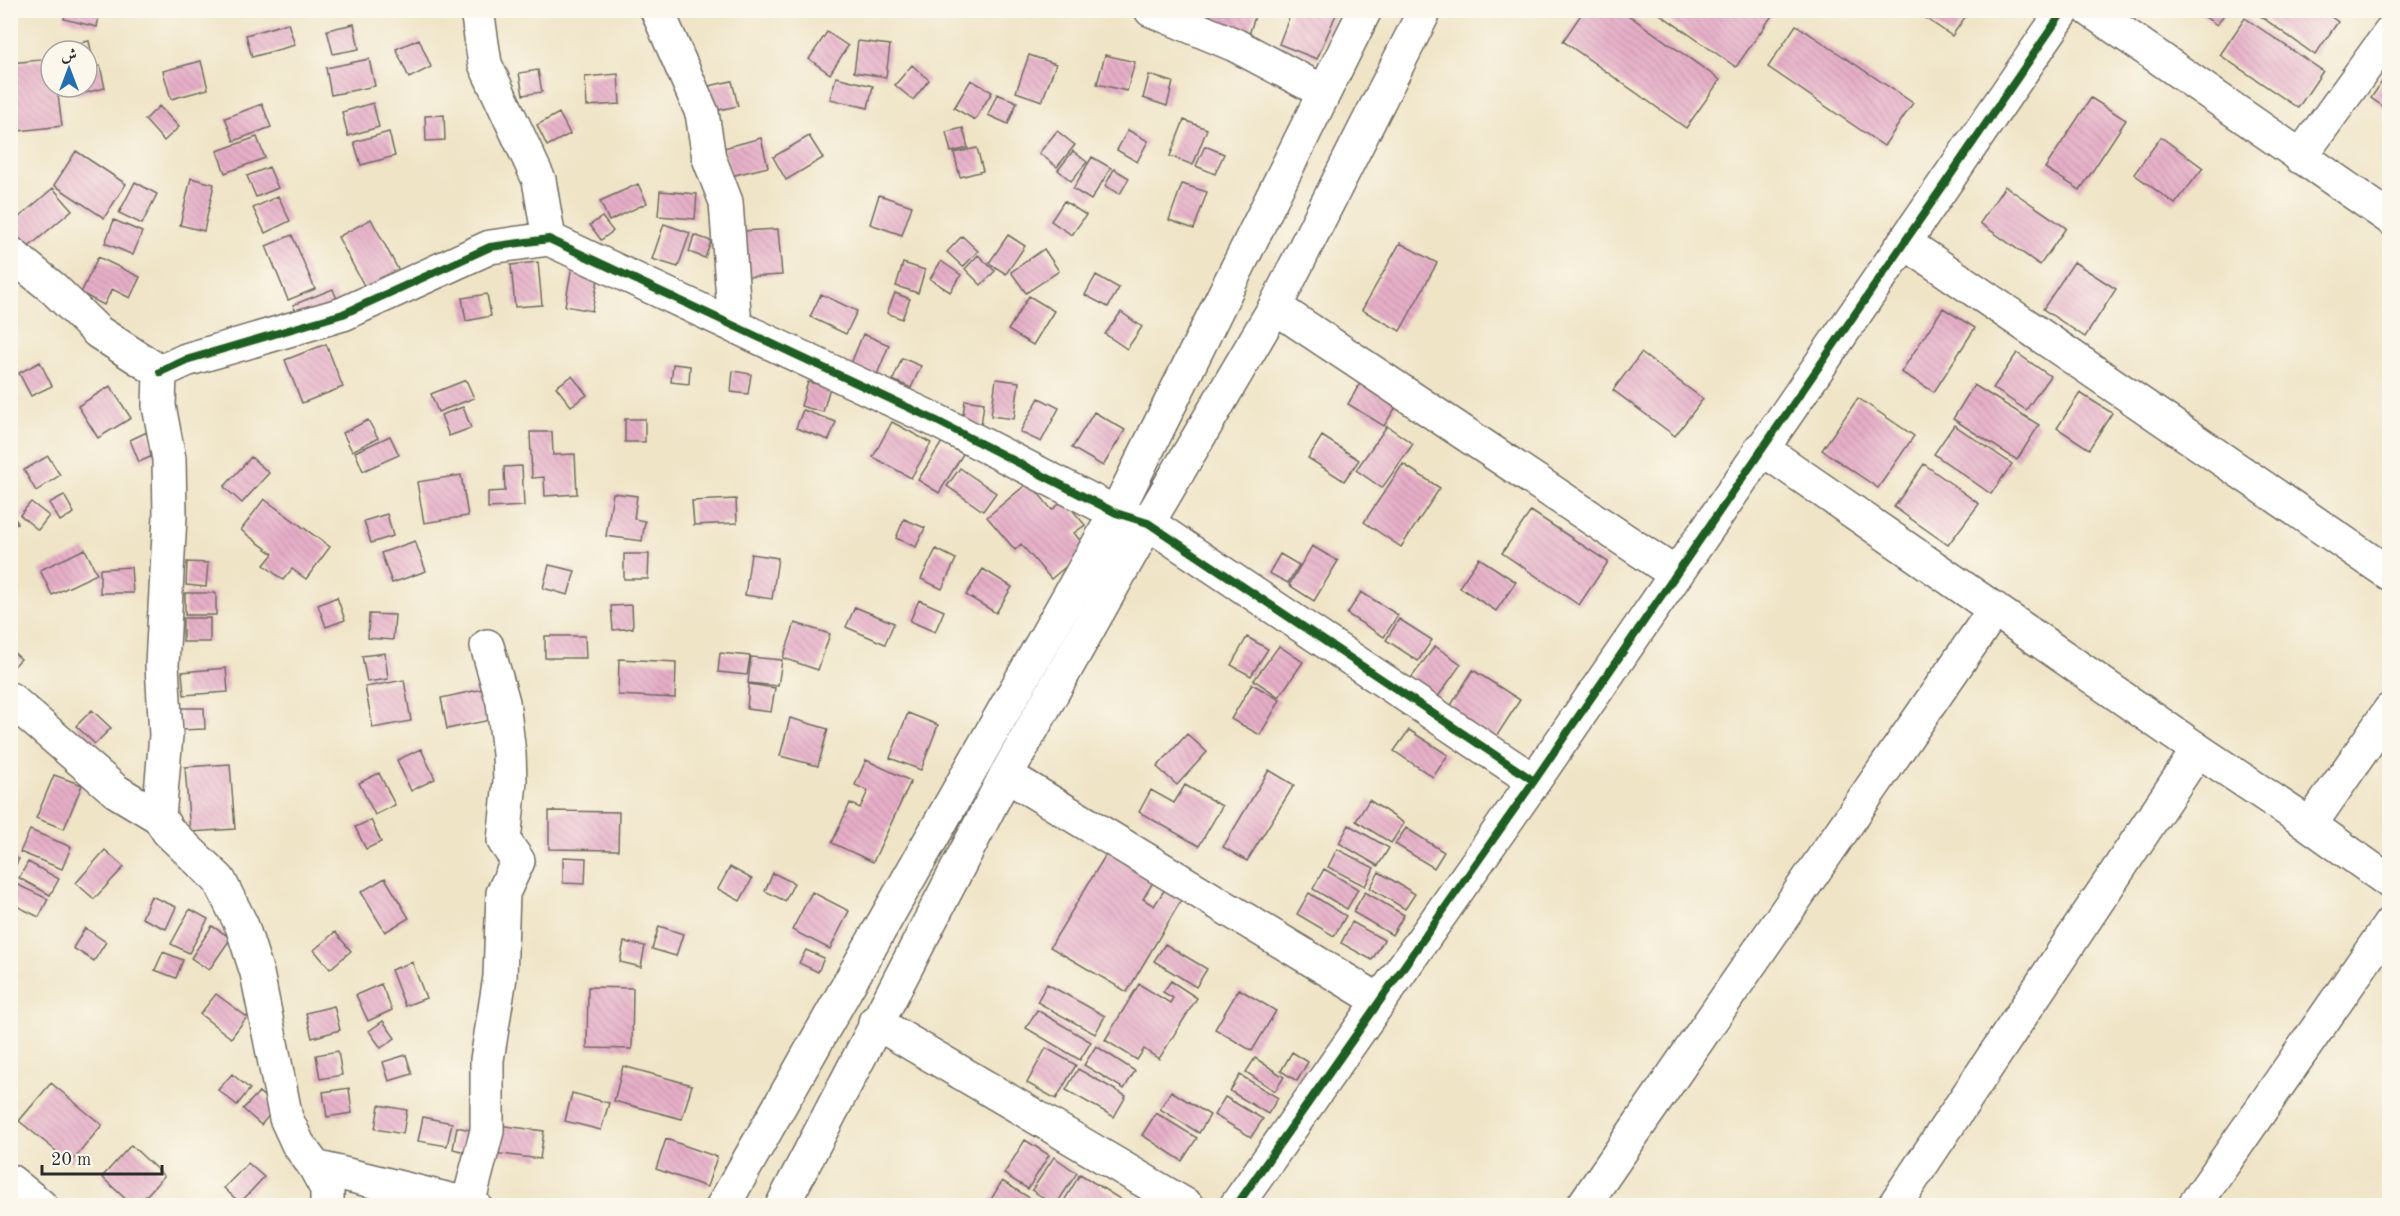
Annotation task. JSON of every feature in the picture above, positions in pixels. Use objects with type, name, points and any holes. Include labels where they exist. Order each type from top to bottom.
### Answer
[{"type":"main road","points":[[477,10],[485,64],[539,180],[549,238]]},
{"type":"main road","points":[[657,10],[702,113],[709,158],[726,202],[735,327]]},
{"type":"main road","points":[[1151,10],[1235,45],[1324,92]]},
{"type":"main road","points":[[723,1206],[1116,513],[1365,10]]},
{"type":"main road","points":[[782,1206],[875,1022],[1006,774],[1148,523],[1275,307],[1425,10]]},
{"type":"main road","points":[[1250,1201],[1380,1001],[2064,10]]},
{"type":"main road","points":[[2090,10],[2390,218]]},
{"type":"main road","points":[[2300,157],[2390,33]]},
{"type":"main road","points":[[160,372],[186,360],[343,314],[490,247],[549,238],[935,420],[1116,513],[1148,523],[1534,780]]},
{"type":"main road","points":[[1904,242],[2390,574]]},
{"type":"main road","points":[[10,253],[54,289],[98,332],[160,372]]},
{"type":"main road","points":[[1275,307],[1674,573]]},
{"type":"main road","points":[[159,817],[166,735],[162,665],[170,516],[169,459],[159,406],[160,372]]},
{"type":"main road","points":[[1761,448],[2390,882]]},
{"type":"main road","points":[[1583,1206],[1995,609]]},
{"type":"main road","points":[[315,1167],[472,1205],[487,1131],[487,1060],[501,977],[503,893],[518,861],[504,841],[510,781],[509,754],[503,702],[487,646]]},
{"type":"main road","points":[[10,699],[116,791],[159,817],[168,831],[219,880],[242,926],[257,973],[286,1118],[298,1144],[315,1167],[327,1190],[327,1206]]},
{"type":"main road","points":[[2310,825],[2390,710]]},
{"type":"main road","points":[[1894,1206],[2198,750]]},
{"type":"main road","points":[[1006,774],[1380,1001]]},
{"type":"main road","points":[[2194,1206],[2390,924]]},
{"type":"main road","points":[[875,1022],[1187,1206]]},
{"type":"main road","points":[[10,1181],[41,1206]]},
{"type":"building","points":[[66,10],[100,10],[97,27],[64,19]]},
{"type":"building","points":[[180,10],[208,10],[208,12],[181,16]]},
{"type":"building","points":[[239,10],[257,10],[257,11],[240,15]]},
{"type":"building","points":[[450,10],[471,10],[471,16],[450,18]]},
{"type":"building","points":[[676,10],[712,10],[713,13],[676,15]]},
{"type":"building","points":[[1212,10],[1257,10],[1247,41],[1206,28]]},
{"type":"building","points":[[1292,10],[1337,12],[1317,59],[1279,44]]},
{"type":"building","points":[[1584,10],[1621,10],[1720,80],[1686,128],[1563,41]]},
{"type":"building","points":[[1654,10],[1776,10],[1736,67]]},
{"type":"building","points":[[1914,10],[1970,10],[1952,36]]},
{"type":"building","points":[[2195,10],[2227,10],[2217,25]]},
{"type":"building","points":[[2252,10],[2322,10],[2338,22],[2315,55]]},
{"type":"building","points":[[2245,18],[2323,71],[2298,108],[2220,55]]},
{"type":"building","points":[[288,23],[295,45],[252,57],[246,35]]},
{"type":"building","points":[[354,24],[359,49],[333,54],[327,30]]},
{"type":"building","points":[[1796,25],[1913,103],[1884,146],[1768,67]]},
{"type":"building","points":[[827,32],[848,46],[830,74],[809,59]]},
{"type":"building","points":[[419,39],[431,67],[409,78],[396,49]]},
{"type":"building","points":[[858,41],[890,45],[886,77],[854,72]]},
{"type":"building","points":[[1029,55],[1056,64],[1042,101],[1016,92]]},
{"type":"building","points":[[1105,55],[1135,62],[1127,91],[1097,84]]},
{"type":"building","points":[[369,59],[375,86],[331,95],[326,68]]},
{"type":"building","points":[[39,60],[39,99],[59,99],[62,126],[10,132],[10,63]]},
{"type":"building","points":[[201,61],[208,89],[171,99],[163,71]]},
{"type":"building","points":[[912,65],[929,80],[913,100],[895,85]]},
{"type":"building","points":[[99,66],[105,88],[99,90]]},
{"type":"building","points":[[538,70],[542,92],[523,95],[519,73]]},
{"type":"building","points":[[2390,70],[2390,111],[2371,98]]},
{"type":"building","points":[[618,74],[620,104],[587,106],[585,77]]},
{"type":"building","points":[[1149,75],[1173,82],[1167,106],[1143,98]]},
{"type":"building","points":[[836,77],[873,86],[868,108],[830,99]]},
{"type":"building","points":[[971,80],[992,92],[975,120],[954,108]]},
{"type":"building","points":[[732,81],[738,106],[709,112],[704,87]]},
{"type":"building","points":[[997,94],[1017,102],[1008,124],[988,115]]},
{"type":"building","points":[[2091,98],[2126,120],[2080,190],[2045,168]]},
{"type":"building","points":[[373,103],[379,127],[348,136],[342,112]]},
{"type":"building","points":[[262,104],[271,127],[234,141],[225,118]]},
{"type":"building","points":[[159,106],[179,127],[164,141],[145,120]]},
{"type":"building","points":[[559,113],[570,134],[547,146],[537,125]]},
{"type":"building","points":[[444,115],[445,140],[426,141],[425,116]]},
{"type":"building","points":[[1184,120],[1207,129],[1193,165],[1170,156]]},
{"type":"building","points":[[963,128],[968,148],[951,152],[946,132]]},
{"type":"building","points":[[1128,130],[1148,141],[1137,162],[1117,150]]},
{"type":"building","points":[[1057,131],[1075,145],[1057,167],[1039,153]]},
{"type":"building","points":[[389,132],[395,156],[361,165],[354,142]]},
{"type":"building","points":[[809,136],[823,158],[786,180],[773,157]]},
{"type":"building","points":[[257,137],[265,158],[225,173],[217,151]]},
{"type":"building","points":[[2161,137],[2203,168],[2175,204],[2134,174]]},
{"type":"building","points":[[761,138],[768,167],[731,176],[724,148]]},
{"type":"building","points":[[1205,146],[1224,154],[1215,174],[1196,166]]},
{"type":"building","points":[[977,148],[983,171],[960,177],[954,153]]},
{"type":"building","points":[[76,151],[126,184],[104,218],[54,185]]},
{"type":"building","points":[[1073,151],[1087,162],[1071,181],[1058,170]]},
{"type":"building","points":[[1092,157],[1111,168],[1091,200],[1073,189]]},
{"type":"building","points":[[269,167],[278,188],[256,197],[247,176]]},
{"type":"building","points":[[1114,169],[1129,178],[1120,194],[1105,186]]},
{"type":"building","points":[[191,178],[214,184],[204,231],[180,225]]},
{"type":"building","points":[[135,182],[157,194],[142,224],[119,213]]},
{"type":"building","points":[[638,184],[647,203],[609,221],[600,201]]},
{"type":"building","points":[[1182,184],[1207,192],[1194,229],[1169,220]]},
{"type":"building","points":[[2005,186],[2066,228],[2040,265],[1980,223]]},
{"type":"building","points":[[53,188],[72,210],[24,251],[10,236],[10,225]]},
{"type":"building","points":[[660,191],[697,194],[695,219],[658,216]]},
{"type":"building","points":[[879,195],[912,206],[902,235],[870,224]]},
{"type":"building","points":[[278,196],[290,221],[265,233],[253,208]]},
{"type":"building","points":[[1064,201],[1086,215],[1072,235],[1051,221]]},
{"type":"building","points":[[602,217],[613,231],[601,240],[590,225]]},
{"type":"building","points":[[371,219],[400,273],[367,291],[338,237]]},
{"type":"building","points":[[114,220],[142,232],[133,255],[105,243]]},
{"type":"building","points":[[664,224],[690,233],[678,267],[652,259]]},
{"type":"building","points":[[778,229],[782,275],[744,277],[741,231]]},
{"type":"building","points":[[292,235],[315,289],[288,300],[266,246]]},
{"type":"building","points":[[694,235],[711,241],[705,258],[689,252]]},
{"type":"building","points":[[1008,235],[1025,246],[1006,274],[989,263]]},
{"type":"building","points":[[962,236],[978,251],[963,267],[947,252]]},
{"type":"building","points":[[1400,243],[1437,263],[1400,331],[1362,310]]},
{"type":"building","points":[[1044,249],[1059,271],[1026,293],[1011,272]]},
{"type":"building","points":[[978,255],[995,271],[981,285],[965,269]]},
{"type":"building","points":[[98,257],[140,277],[130,298],[112,289],[104,305],[81,293]]},
{"type":"building","points":[[941,261],[961,275],[950,292],[930,279]]},
{"type":"building","points":[[538,262],[542,305],[515,307],[511,265]]},
{"type":"building","points":[[2074,262],[2116,289],[2085,337],[2043,309]]},
{"type":"building","points":[[903,263],[925,270],[918,293],[896,286]]},
{"type":"building","points":[[572,265],[600,269],[592,311],[565,306]]},
{"type":"building","points":[[1096,275],[1119,288],[1108,307],[1085,295]]},
{"type":"building","points":[[333,289],[340,307],[300,322],[293,305]]},
{"type":"building","points":[[895,293],[910,299],[902,319],[887,313]]},
{"type":"building","points":[[487,294],[491,316],[466,321],[462,298]]},
{"type":"building","points":[[821,294],[857,311],[846,334],[810,317]]},
{"type":"building","points":[[1029,296],[1054,311],[1033,345],[1008,330]]},
{"type":"building","points":[[1943,308],[1975,328],[1934,392],[1901,372]]},
{"type":"building","points":[[1121,312],[1142,327],[1127,349],[1105,334]]},
{"type":"building","points":[[863,334],[889,345],[876,377],[850,366]]},
{"type":"building","points":[[326,344],[343,387],[302,403],[285,360]]},
{"type":"building","points":[[1641,353],[1703,399],[1675,436],[1613,390]]},
{"type":"building","points":[[2017,353],[2050,376],[2026,410],[1993,388]]},
{"type":"building","points":[[902,358],[921,366],[911,388],[893,380]]},
{"type":"building","points":[[40,362],[52,386],[31,396],[19,373]]},
{"type":"building","points":[[673,364],[690,366],[689,384],[671,382]]},
{"type":"building","points":[[733,371],[751,374],[748,394],[731,392]]},
{"type":"building","points":[[572,376],[587,395],[571,406],[556,387]]},
{"type":"building","points":[[996,379],[1019,382],[1014,419],[991,416]]},
{"type":"building","points":[[466,380],[474,398],[438,412],[431,394]]},
{"type":"building","points":[[1362,380],[1399,402],[1384,426],[1348,404]]},
{"type":"building","points":[[808,382],[830,387],[823,412],[801,406]]},
{"type":"building","points":[[1974,385],[2039,425],[2017,460],[1953,419]]},
{"type":"building","points":[[110,386],[131,418],[98,438],[78,406]]},
{"type":"building","points":[[2080,393],[2112,413],[2089,449],[2057,428]]},
{"type":"building","points":[[1039,398],[1059,408],[1041,442],[1020,432]]},
{"type":"building","points":[[1858,398],[1914,436],[1878,488],[1822,450]]},
{"type":"building","points":[[965,400],[984,403],[981,426],[962,424]]},
{"type":"building","points":[[463,407],[471,428],[449,436],[441,415]]},
{"type":"building","points":[[803,410],[836,422],[829,440],[796,428]]},
{"type":"building","points":[[1094,412],[1125,430],[1103,466],[1072,448]]},
{"type":"building","points":[[625,419],[645,419],[645,442],[625,442]]},
{"type":"building","points":[[368,420],[378,438],[352,451],[343,433]]},
{"type":"building","points":[[892,422],[931,443],[911,478],[873,457]]},
{"type":"building","points":[[1954,425],[2012,464],[1991,494],[1934,454]]},
{"type":"building","points":[[1387,426],[1413,444],[1382,488],[1356,470]]},
{"type":"building","points":[[147,432],[157,454],[139,462],[130,440]]},
{"type":"building","points":[[530,432],[552,432],[553,455],[575,454],[577,494],[545,496],[544,477],[532,478]]},
{"type":"building","points":[[390,436],[399,455],[363,471],[355,452]]},
{"type":"building","points":[[1322,436],[1359,460],[1344,481],[1308,458]]},
{"type":"building","points":[[942,442],[963,454],[939,493],[918,480]]},
{"type":"building","points":[[48,456],[60,475],[36,491],[24,470]]},
{"type":"building","points":[[251,457],[269,473],[242,503],[224,487]]},
{"type":"building","points":[[1403,464],[1440,488],[1401,547],[1364,522]]},
{"type":"building","points":[[1924,464],[1979,504],[1948,545],[1894,507]]},
{"type":"building","points":[[522,466],[524,506],[488,508],[488,492],[505,491],[504,467]]},
{"type":"building","points":[[960,468],[996,493],[983,511],[947,486]]},
{"type":"building","points":[[461,475],[468,516],[424,523],[417,482]]},
{"type":"building","points":[[1029,482],[1052,510],[1064,500],[1085,525],[1074,533],[1087,549],[1051,579],[1021,544],[1015,550],[987,517]]},
{"type":"building","points":[[613,493],[637,496],[634,519],[645,521],[642,541],[606,536]]},
{"type":"building","points":[[64,495],[74,513],[60,521],[49,503]]},
{"type":"building","points":[[264,499],[330,547],[306,579],[292,569],[283,580],[264,565],[273,554],[241,530]]},
{"type":"building","points":[[736,499],[737,523],[694,525],[692,501]]},
{"type":"building","points":[[31,502],[49,516],[38,530],[20,515]]},
{"type":"building","points":[[1531,511],[1608,562],[1579,605],[1502,553]]},
{"type":"building","points":[[10,512],[18,523],[10,528]]},
{"type":"building","points":[[387,514],[393,536],[371,543],[364,521]]},
{"type":"building","points":[[904,519],[925,528],[916,547],[896,538]]},
{"type":"building","points":[[415,541],[426,571],[392,583],[381,553]]},
{"type":"building","points":[[1312,546],[1338,561],[1314,601],[1289,585]]},
{"type":"building","points":[[85,549],[97,574],[52,595],[40,570]]},
{"type":"building","points":[[936,549],[956,559],[942,589],[921,579]]},
{"type":"building","points":[[624,554],[649,554],[648,579],[624,579]]},
{"type":"building","points":[[751,554],[778,558],[772,599],[745,595]]},
{"type":"building","points":[[1280,554],[1299,565],[1288,583],[1269,573]]},
{"type":"building","points":[[1479,558],[1516,582],[1496,611],[1459,587]]},
{"type":"building","points":[[187,562],[208,563],[206,587],[186,585]]},
{"type":"building","points":[[549,565],[575,571],[568,595],[543,588]]},
{"type":"building","points":[[131,567],[133,593],[100,593],[100,569]]},
{"type":"building","points":[[983,569],[1012,587],[996,613],[966,595]]},
{"type":"building","points":[[1361,592],[1398,615],[1384,637],[1347,614]]},
{"type":"building","points":[[185,593],[216,593],[216,615],[185,615]]},
{"type":"building","points":[[337,597],[345,620],[326,627],[318,605]]},
{"type":"building","points":[[919,600],[944,611],[935,632],[910,621]]},
{"type":"building","points":[[632,605],[633,628],[613,630],[611,606]]},
{"type":"building","points":[[855,607],[894,623],[885,644],[846,627]]},
{"type":"building","points":[[369,614],[395,615],[393,640],[368,638]]},
{"type":"building","points":[[183,618],[210,618],[210,642],[183,642]]},
{"type":"building","points":[[1399,619],[1432,640],[1418,661],[1386,640]]},
{"type":"building","points":[[795,623],[830,634],[818,670],[783,658]]},
{"type":"building","points":[[545,636],[585,636],[586,658],[545,658]]},
{"type":"building","points":[[1247,637],[1268,649],[1251,676],[1231,665]]},
{"type":"building","points":[[1279,646],[1303,662],[1279,697],[1254,680]]},
{"type":"building","points":[[1435,646],[1461,664],[1435,701],[1408,682]]},
{"type":"building","points":[[10,649],[21,659],[10,670]]},
{"type":"building","points":[[385,653],[388,679],[367,682],[362,656]]},
{"type":"building","points":[[720,653],[750,656],[747,675],[718,672]]},
{"type":"building","points":[[751,657],[782,660],[778,686],[748,683]]},
{"type":"building","points":[[619,659],[676,662],[675,698],[618,695]]},
{"type":"building","points":[[226,668],[228,692],[184,695],[182,672]]},
{"type":"building","points":[[1473,670],[1520,700],[1494,740],[1448,710]]},
{"type":"building","points":[[404,680],[411,721],[373,728],[365,687]]},
{"type":"building","points":[[749,684],[775,688],[771,712],[747,709]]},
{"type":"building","points":[[1252,684],[1280,700],[1260,735],[1231,719]]},
{"type":"building","points":[[483,689],[490,720],[447,729],[441,698]]},
{"type":"building","points":[[181,708],[204,708],[205,729],[181,730]]},
{"type":"building","points":[[92,710],[111,728],[95,744],[76,726]]},
{"type":"building","points":[[908,713],[938,725],[921,770],[890,758]]},
{"type":"building","points":[[790,718],[828,729],[818,766],[780,756]]},
{"type":"building","points":[[1409,730],[1448,755],[1433,777],[1394,751]]},
{"type":"building","points":[[1187,734],[1207,752],[1177,785],[1157,767]]},
{"type":"building","points":[[421,749],[435,779],[411,791],[397,760]]},
{"type":"building","points":[[866,760],[911,781],[873,862],[832,843],[850,803],[860,808],[868,791],[855,785]]},
{"type":"building","points":[[230,764],[235,829],[190,832],[185,767]]},
{"type":"building","points":[[10,768],[17,773],[10,782]]},
{"type":"building","points":[[1269,770],[1294,785],[1247,861],[1223,847]]},
{"type":"building","points":[[379,773],[395,805],[375,815],[359,783]]},
{"type":"building","points":[[54,775],[82,785],[64,829],[36,818]]},
{"type":"building","points":[[1185,785],[1222,806],[1199,846],[1139,812],[1151,790],[1174,803]]},
{"type":"building","points":[[1369,800],[1404,823],[1391,843],[1356,821]]},
{"type":"building","points":[[549,811],[619,812],[618,850],[549,849]]},
{"type":"building","points":[[371,820],[381,842],[366,849],[355,827]]},
{"type":"building","points":[[1349,825],[1389,848],[1378,866],[1339,843]]},
{"type":"building","points":[[1406,828],[1444,852],[1434,868],[1395,844]]},
{"type":"building","points":[[30,830],[71,847],[62,869],[20,852]]},
{"type":"building","points":[[1337,849],[1374,868],[1365,886],[1328,867]]},
{"type":"building","points":[[105,850],[124,867],[94,899],[76,883]]},
{"type":"building","points":[[1108,851],[1155,879],[1143,899],[1154,906],[1165,889],[1182,899],[1127,992],[1050,947]]},
{"type":"building","points":[[10,855],[19,859],[10,876]]},
{"type":"building","points":[[563,857],[586,858],[585,884],[563,883]]},
{"type":"building","points":[[28,862],[59,879],[50,895],[19,878]]},
{"type":"building","points":[[730,867],[752,879],[740,901],[718,889]]},
{"type":"building","points":[[1324,869],[1358,889],[1347,909],[1313,889]]},
{"type":"building","points":[[1379,872],[1415,894],[1405,909],[1370,888]]},
{"type":"building","points":[[773,873],[794,883],[785,901],[765,891]]},
{"type":"building","points":[[385,878],[409,918],[385,932],[361,892]]},
{"type":"building","points":[[16,884],[48,899],[39,917],[10,903],[10,895]]},
{"type":"building","points":[[812,892],[849,911],[830,949],[792,930]]},
{"type":"building","points":[[1365,892],[1404,915],[1392,935],[1353,912]]},
{"type":"building","points":[[1309,893],[1346,916],[1334,936],[1297,914]]},
{"type":"building","points":[[151,896],[176,907],[166,929],[142,918]]},
{"type":"building","points":[[190,909],[208,919],[189,953],[171,944]]},
{"type":"building","points":[[1352,922],[1384,940],[1372,960],[1341,943]]},
{"type":"building","points":[[212,926],[231,938],[209,970],[191,958]]},
{"type":"building","points":[[659,926],[683,934],[676,956],[652,949]]},
{"type":"building","points":[[85,928],[106,942],[94,961],[73,948]]},
{"type":"building","points":[[335,932],[351,951],[330,969],[314,950]]},
{"type":"building","points":[[624,942],[645,946],[641,967],[620,962]]},
{"type":"building","points":[[1165,944],[1207,969],[1196,987],[1154,961]]},
{"type":"building","points":[[806,950],[824,958],[818,972],[799,963]]},
{"type":"building","points":[[163,952],[183,960],[176,978],[155,970]]},
{"type":"building","points":[[412,962],[426,998],[405,1006],[391,970]]},
{"type":"building","points":[[1171,981],[1197,998],[1159,1059],[1144,1049],[1137,1060],[1105,1040],[1139,984],[1170,1003],[1173,998],[1163,992]]},
{"type":"building","points":[[381,984],[392,1010],[368,1021],[356,995]]},
{"type":"building","points":[[1047,984],[1105,1016],[1095,1034],[1037,1002]]},
{"type":"building","points":[[588,987],[633,988],[632,1049],[587,1048]]},
{"type":"building","points":[[1239,989],[1276,1011],[1252,1051],[1215,1029]]},
{"type":"building","points":[[216,994],[247,1017],[231,1038],[200,1014]]},
{"type":"building","points":[[334,1006],[340,1030],[312,1038],[306,1013]]},
{"type":"building","points":[[1037,1010],[1091,1042],[1080,1060],[1026,1028]]},
{"type":"building","points":[[383,1021],[395,1038],[381,1048],[369,1031]]},
{"type":"building","points":[[1096,1046],[1135,1071],[1124,1089],[1084,1065]]},
{"type":"building","points":[[1046,1048],[1076,1065],[1056,1099],[1027,1083]]},
{"type":"building","points":[[338,1051],[342,1075],[320,1079],[316,1055]]},
{"type":"building","points":[[1292,1052],[1308,1062],[1297,1081],[1281,1071]]},
{"type":"building","points":[[406,1055],[412,1074],[389,1081],[383,1062]]},
{"type":"building","points":[[1255,1058],[1284,1077],[1275,1091],[1246,1072]]},
{"type":"building","points":[[623,1066],[692,1085],[682,1119],[614,1101]]},
{"type":"building","points":[[1078,1069],[1126,1096],[1114,1117],[1066,1090]]},
{"type":"building","points":[[232,1074],[250,1089],[237,1105],[218,1090]]},
{"type":"building","points":[[1240,1075],[1278,1098],[1268,1114],[1230,1091]]},
{"type":"building","points":[[51,1083],[102,1125],[71,1163],[19,1121]]},
{"type":"building","points":[[349,1088],[352,1113],[327,1117],[323,1092]]},
{"type":"building","points":[[1171,1091],[1210,1115],[1199,1133],[1160,1109]]},
{"type":"building","points":[[259,1092],[276,1107],[261,1125],[243,1109]]},
{"type":"building","points":[[572,1093],[609,1103],[601,1130],[565,1121]]},
{"type":"building","points":[[1225,1097],[1263,1119],[1251,1137],[1214,1115]]},
{"type":"building","points":[[379,1105],[407,1110],[403,1134],[375,1129]]},
{"type":"building","points":[[1156,1113],[1197,1138],[1182,1161],[1142,1135]]},
{"type":"building","points":[[423,1117],[452,1123],[447,1146],[418,1141]]},
{"type":"building","points":[[497,1125],[544,1131],[540,1159],[494,1153]]},
{"type":"building","points":[[457,1127],[475,1131],[470,1153],[453,1149]]},
{"type":"building","points":[[666,1139],[717,1157],[707,1187],[656,1169]]},
{"type":"building","points":[[1025,1140],[1049,1155],[1028,1189],[1004,1174]]},
{"type":"building","points":[[131,1145],[164,1176],[137,1206],[133,1206],[102,1177]]},
{"type":"building","points":[[1054,1157],[1077,1173],[1055,1206],[1032,1190]]},
{"type":"building","points":[[248,1163],[264,1177],[240,1203],[224,1188]]},
{"type":"building","points":[[1080,1174],[1128,1204],[1127,1206],[1061,1206]]},
{"type":"building","points":[[1002,1181],[1043,1206],[987,1206]]},
{"type":"cycle path","points":[[1236,1206],[1534,781],[2064,10]]},
{"type":"cycle path","points":[[160,372],[186,360],[343,314],[490,247],[549,239],[935,420],[1116,513],[1148,523],[1534,781]]}]
